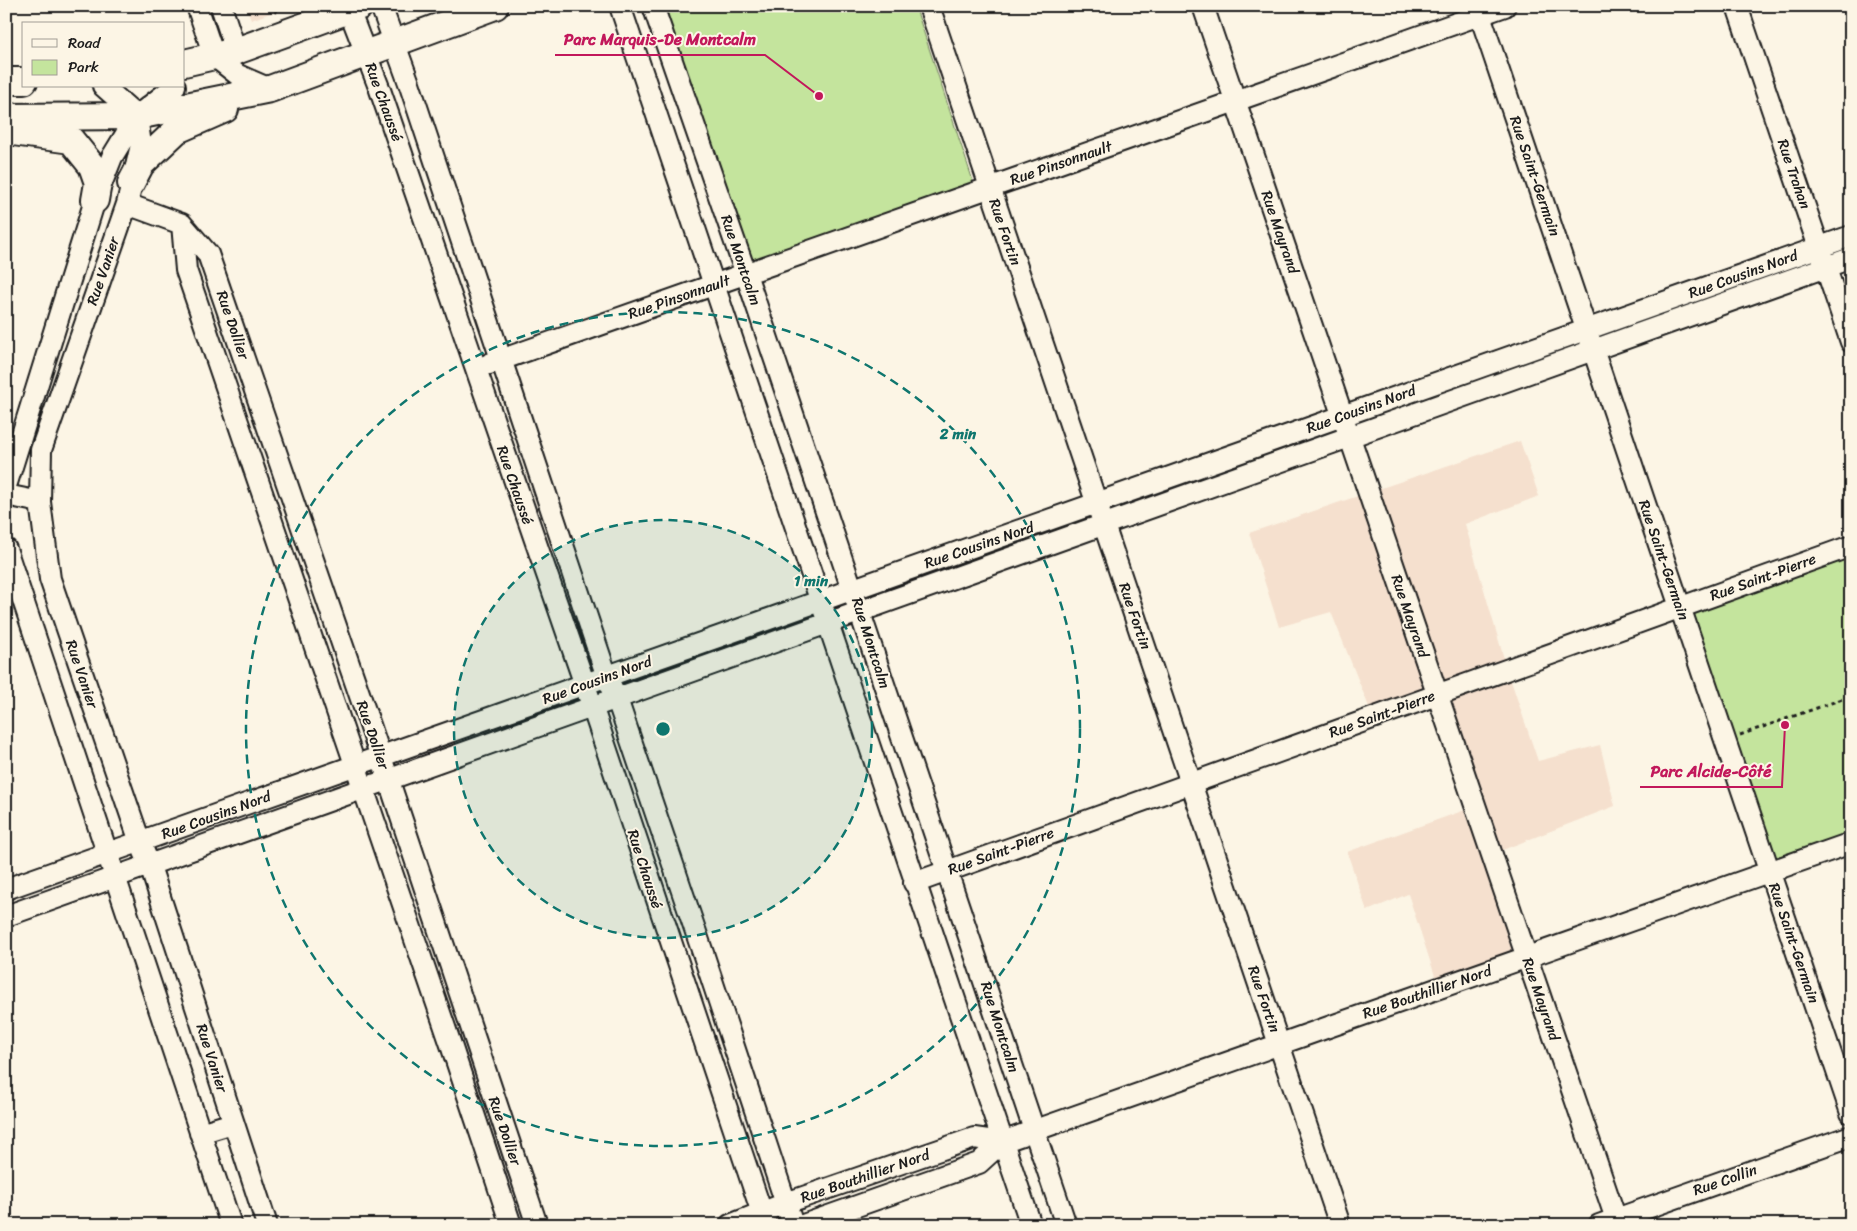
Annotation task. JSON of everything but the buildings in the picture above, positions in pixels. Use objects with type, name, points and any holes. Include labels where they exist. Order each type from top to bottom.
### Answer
[{"type":"main road","points":[[129,194],[141,164],[177,130],[270,89],[495,6]]},
{"type":"main road","points":[[185,63],[225,53],[354,8]]},
{"type":"main road","points":[[6,81],[22,80]]},
{"type":"main road","points":[[6,117],[137,116],[270,89]]},
{"type":"main road","points":[[6,132],[70,140],[92,166],[98,183],[95,200]]},
{"type":"street","points":[[197,6],[238,75],[270,89]]},
{"type":"street","points":[[221,6],[225,53]]},
{"type":"street","name":"Rue Chaussé","points":[[380,6],[409,83],[500,360],[607,677],[617,699],[793,1225]]},
{"type":"street","points":[[620,6],[1030,1225]]},
{"type":"street","name":"Rue Montcalm","points":[[653,6],[746,274],[1066,1225]]},
{"type":"street","name":"Rue Fortin","points":[[929,6],[1340,1225]]},
{"type":"street","name":"Rue Mayrand","points":[[1203,6],[1527,957],[1611,1223]]},
{"type":"street","name":"Rue Pinsonnault","points":[[475,369],[1236,102],[1479,11],[1506,6]]},
{"type":"street","name":"Rue Trahan","points":[[1737,6],[1851,342]]},
{"type":"street","name":"Rue Chaussé","points":[[354,8],[366,53],[585,685],[676,962],[764,1219]]},
{"type":"street","name":"Rue Saint-Germain","points":[[1479,11],[1851,1113]]},
{"type":"street","points":[[185,79],[225,53]]},
{"type":"street","points":[[105,88],[137,116]]},
{"type":"street","name":"Rue Vanier","points":[[6,486],[95,200],[112,157],[137,116],[172,88]]},
{"type":"street","name":"Rue Vanier","points":[[137,116],[140,145],[129,194],[41,450],[40,502],[50,579],[140,842],[150,866],[267,1225]]},
{"type":"street","name":"Rue Dollier","points":[[129,194],[182,224],[208,254],[537,1225]]},
{"type":"street","name":"Rue Dollier","points":[[182,224],[186,270],[511,1225]]},
{"type":"street","name":"Rue Cousins Nord","points":[[6,889],[1851,236]]},
{"type":"street","name":"Rue Cousins Nord","points":[[6,916],[364,790],[1851,258]]},
{"type":"street","points":[[245,442],[270,433]]},
{"type":"street","points":[[6,495],[40,502]]},
{"type":"street","name":"Rue Saint-Pierre","points":[[914,883],[1851,546]]},
{"type":"street","points":[[6,549],[231,1225]]},
{"type":"street","name":"Rue Bouthillier Nord","points":[[803,1225],[979,1163],[1002,1142],[1851,843]]},
{"type":"street","points":[[676,962],[703,953]]},
{"type":"street","points":[[451,1045],[473,1038]]},
{"type":"street","points":[[200,1133],[233,1123]]},
{"type":"street","name":"Rue Collin","points":[[1611,1223],[1851,1136]]},
{"type":"street","name":"Rue Bouthillier Nord","points":[[730,1225],[764,1219],[786,1203],[974,1138],[1002,1142]]},
{"type":"path","points":[[1725,741],[1851,696]]},
{"type":"shaded area","points":[[246,6],[290,6],[251,20]]},
{"type":"shaded area","points":[[1520,441],[1539,496],[1465,524],[1507,669],[1538,761],[1600,745],[1615,806],[1492,854],[1527,957],[1439,988],[1408,894],[1367,911],[1347,852],[1482,804],[1437,695],[1377,727],[1331,612],[1279,627],[1249,533]]},
{"type":"green space","points":[[662,6],[915,6],[975,187],[751,266]]},
{"type":"green space","points":[[1851,546],[1851,843],[1769,871],[1680,607]]},
{"type":"place","name":"Parc Marquis-De Montcalm","points":[[819,96]]},
{"type":"place","name":"Parc Alcide-Côté","points":[[1785,725]]}]
